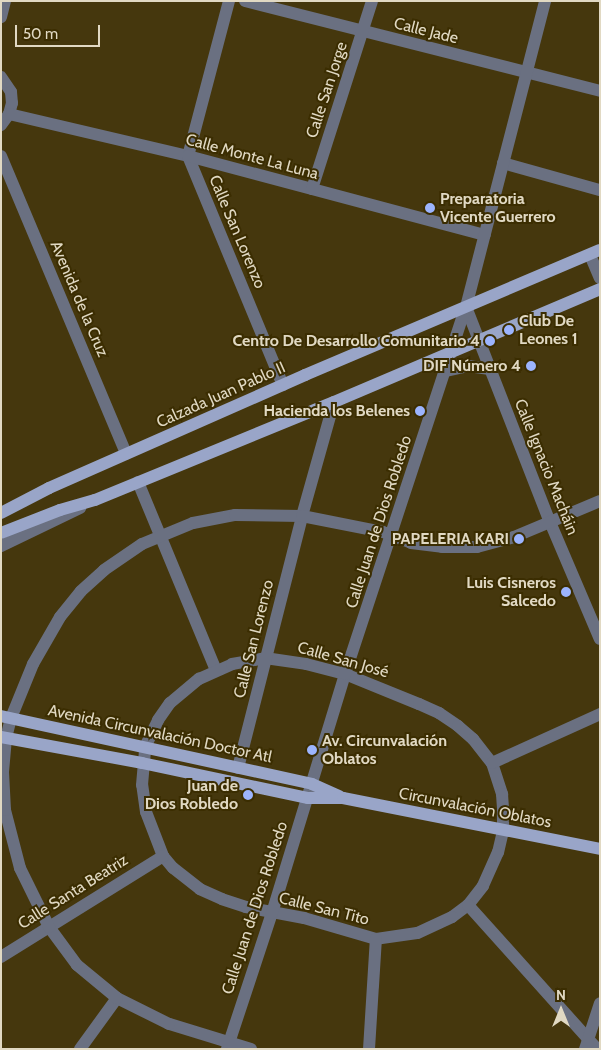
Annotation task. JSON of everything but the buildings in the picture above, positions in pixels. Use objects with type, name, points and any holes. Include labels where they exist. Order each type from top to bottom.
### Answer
[{"type":"main road","name":"Calzada Juan Pablo II","points":[[1,513],[49,488],[283,385],[595,252]]},
{"type":"main road","points":[[1,533],[60,510],[95,500],[334,402],[600,289]]},
{"type":"main road","name":"Avenida Circunvalación Doctor Atl","points":[[6,717],[312,784]]},
{"type":"main road","name":"Avenida Circunvalación Doctor Atl","points":[[3,738],[142,763],[308,798]]},
{"type":"main road","name":"Circunvalación Oblatos","points":[[312,784],[343,798]]},
{"type":"main road","name":"Circunvalación Oblatos","points":[[308,798],[343,798],[600,849]]},
{"type":"street","points":[[1,17],[5,1]]},
{"type":"street","points":[[188,156],[229,1]]},
{"type":"street","name":"Calle Jade","points":[[245,1],[600,91]]},
{"type":"street","name":"Calle San Jorge","points":[[312,189],[372,1]]},
{"type":"street","name":"Calle Juan de Dios Robledo","points":[[228,1045],[308,798],[345,674],[466,307],[545,1]]},
{"type":"street","points":[[1,77],[11,92],[12,103],[9,114],[1,125]]},
{"type":"street","name":"Calle Monte La Luna","points":[[9,114],[188,156],[485,235]]},
{"type":"street","name":"Avenida de la Cruz","points":[[1,156],[126,454]]},
{"type":"street","name":"Calle San Lorenzo","points":[[188,156],[283,385]]},
{"type":"street","points":[[503,164],[600,190]]},
{"type":"street","points":[[595,252],[600,278]]},
{"type":"street","name":"Calle Ignacio Macháin","points":[[466,307],[550,522],[600,639]]},
{"type":"street","points":[[446,371],[468,366],[490,370]]},
{"type":"street","name":"Calle San Lorenzo","points":[[238,768],[302,516],[334,402]]},
{"type":"street","points":[[138,482],[162,534],[216,670]]},
{"type":"street","name":"Calzada Juan Pablo II","points":[[1,506],[49,488]]},
{"type":"street","points":[[1,546],[95,500]]},
{"type":"street","points":[[251,1049],[228,1045],[170,1024],[117,998],[77,965],[48,927],[20,868],[3,811],[3,738],[6,717],[60,617],[81,591],[104,570],[142,544],[162,534],[193,523],[235,515],[302,516],[383,532],[411,543],[442,547],[477,547],[514,537],[600,501]]},
{"type":"street","name":"Calle San José","points":[[142,763],[146,747],[158,720],[170,703],[199,679],[216,670],[266,658],[306,664],[345,674],[392,691],[439,713],[473,739],[492,763],[502,794],[503,830]]},
{"type":"street","points":[[492,763],[600,714]]},
{"type":"street","name":"Calle San Tito","points":[[142,763],[142,785],[146,812],[163,856],[173,868],[200,889],[246,907],[304,918],[376,939],[403,936],[434,926],[452,917],[468,905],[483,886],[492,870],[503,830]]},
{"type":"street","name":"Calle Santa Beatriz","points":[[1,957],[163,856]]},
{"type":"street","points":[[468,905],[590,1045]]},
{"type":"street","points":[[369,1049],[376,939]]},
{"type":"street","points":[[80,1049],[117,998]]},
{"type":"street","points":[[590,1045],[600,1003]]},
{"type":"place","name":"Preparatoria Vicente Guerrero","points":[[430,208]]},
{"type":"place","name":"Club De Leones 1","points":[[509,330]]},
{"type":"place","name":"Centro De Desarrollo Comunitario 4","points":[[490,341]]},
{"type":"place","name":"DIF Número 4","points":[[531,366]]},
{"type":"place","name":"Hacienda los Belenes","points":[[420,411]]},
{"type":"place","name":"PAPELERIA KARI","points":[[519,539]]},
{"type":"place","name":"Luis Cisneros Salcedo","points":[[566,592]]},
{"type":"place","name":"Av. Circunvalación Oblatos","points":[[312,750]]},
{"type":"place","name":"Juan de Dios Robledo","points":[[248,795]]}]
